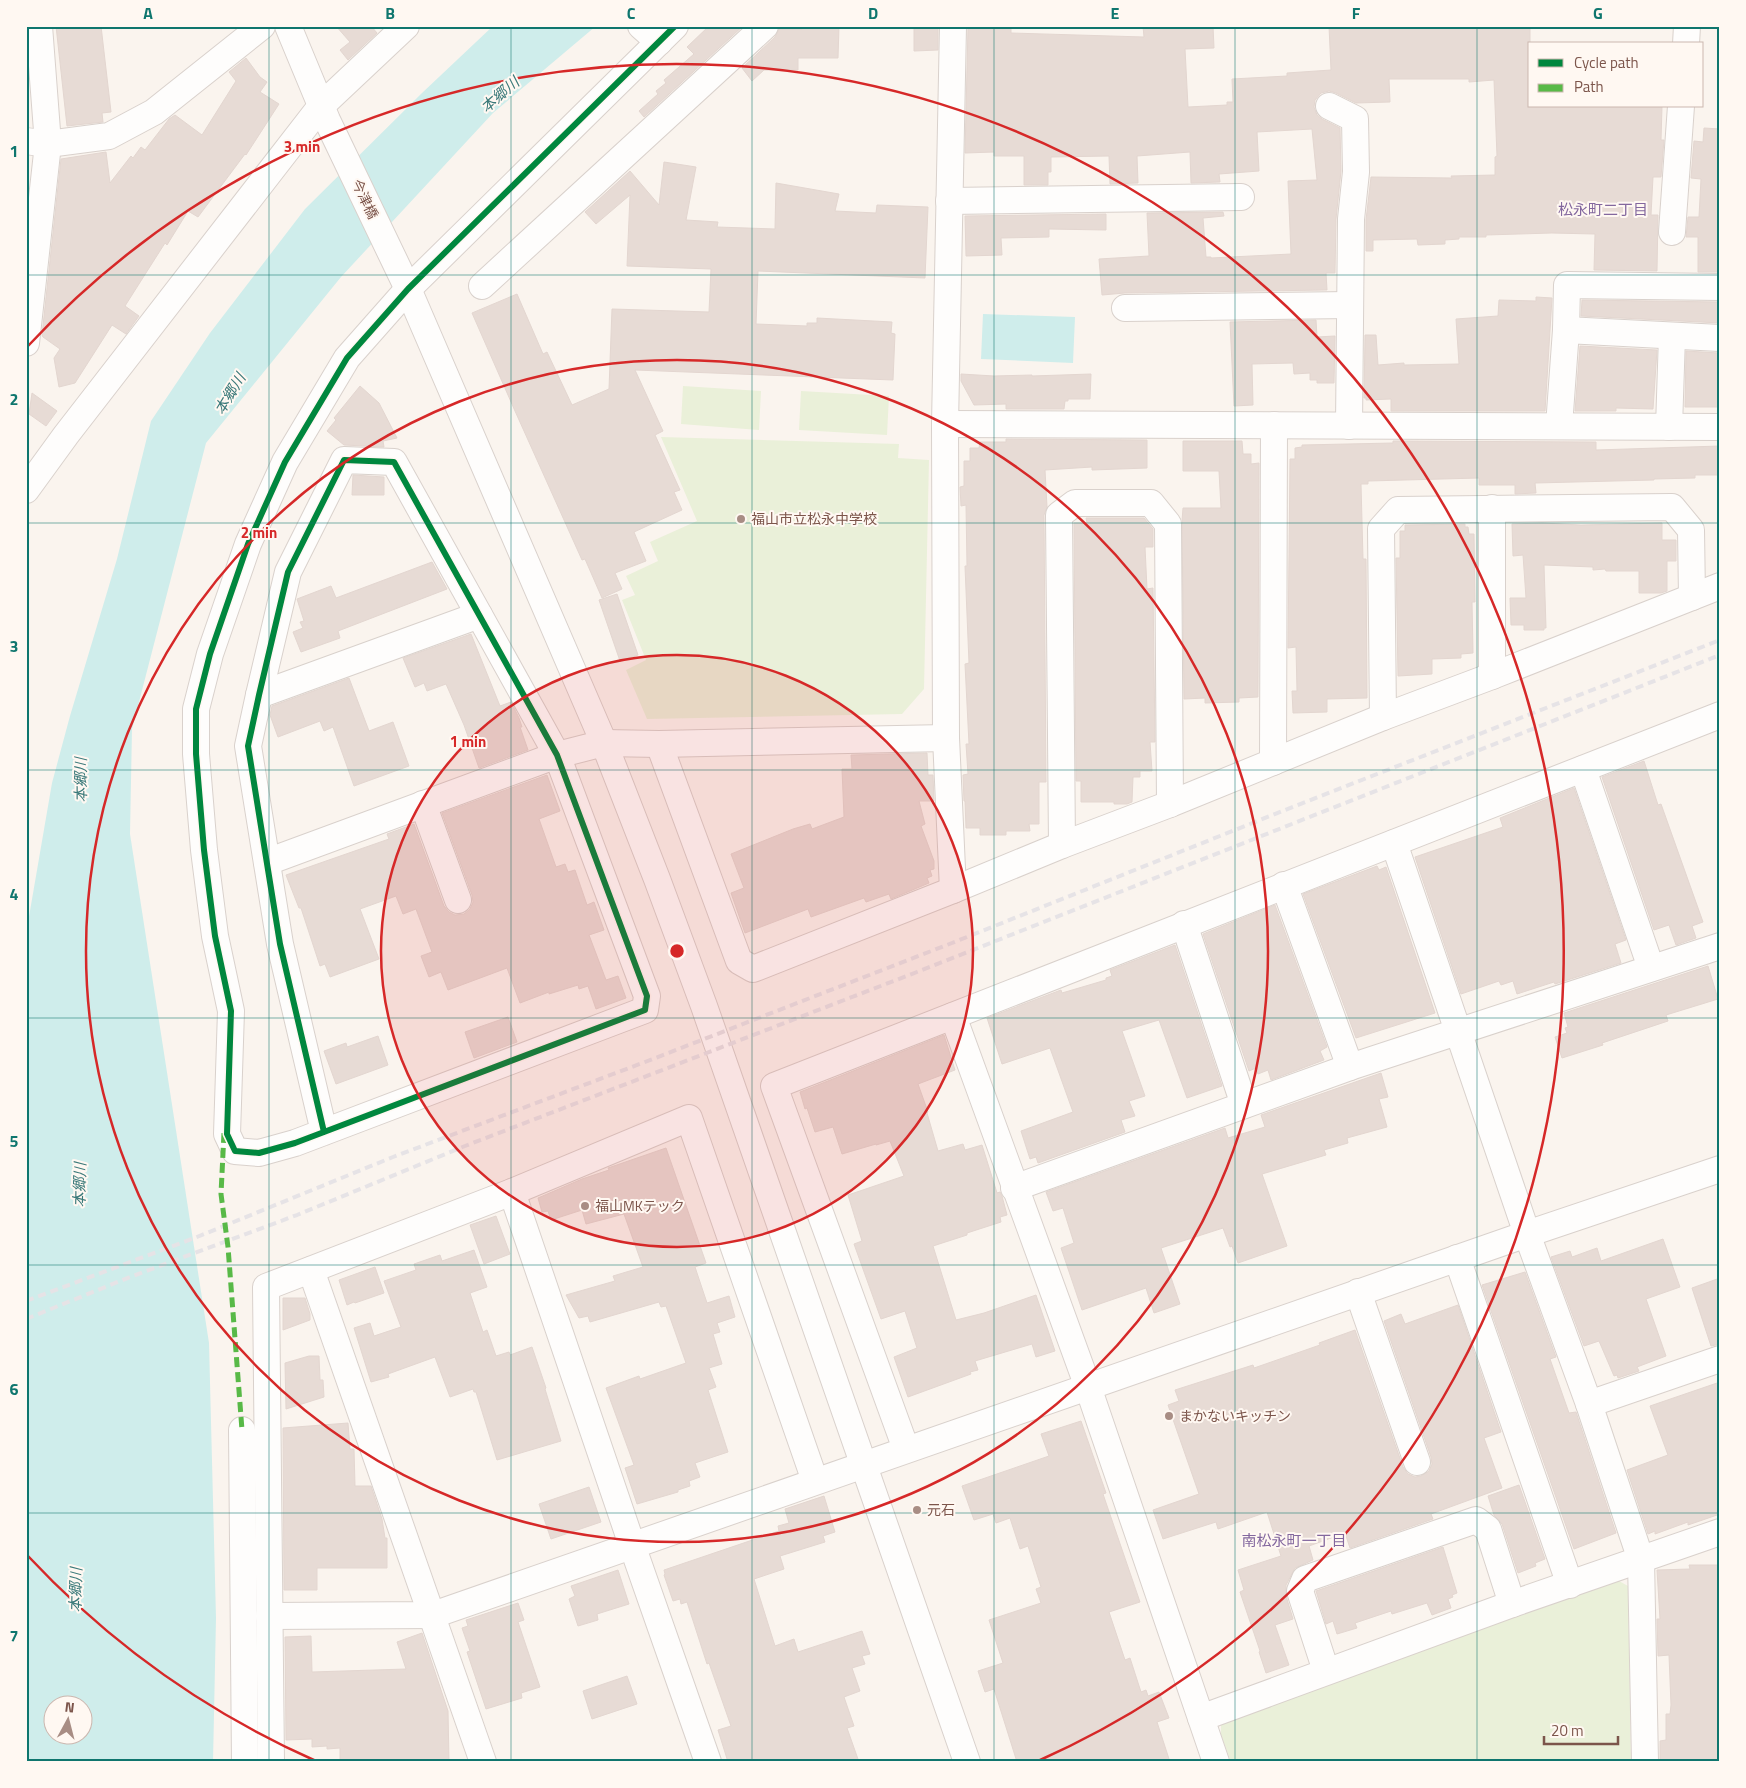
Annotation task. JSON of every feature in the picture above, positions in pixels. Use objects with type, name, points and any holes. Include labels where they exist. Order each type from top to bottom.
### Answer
[{"type":"street","points":[[26,343],[37,143],[39,26]]},
{"type":"street","points":[[37,143],[109,136],[154,112],[262,26]]},
{"type":"street","name":"今津橋","points":[[288,26],[324,113],[405,283],[604,743],[704,1006],[967,1762]]},
{"type":"street","points":[[26,490],[66,434],[324,113],[406,26]]},
{"type":"street","points":[[482,286],[765,26]]},
{"type":"street","points":[[953,26],[945,424],[946,738],[953,890]]},
{"type":"street","points":[[1686,42],[1687,26]]},
{"type":"street","points":[[324,1132],[280,944],[248,746],[288,572],[344,460],[394,462],[556,754],[647,996],[645,1010],[324,1132],[295,1143],[259,1152],[235,1151],[227,1134],[232,1011],[215,936],[204,850],[196,754],[196,709],[210,654],[248,544],[286,462],[347,358],[405,283],[658,31]]},
{"type":"street","points":[[1329,106],[1355,119],[1356,172],[1351,219],[1349,426]]},
{"type":"street","points":[[1672,232],[1681,108]]},
{"type":"street","points":[[950,201],[1241,197]]},
{"type":"street","points":[[1559,426],[1566,330],[1567,286],[1720,287]]},
{"type":"street","points":[[1125,308],[1350,305]]},
{"type":"street","points":[[1566,330],[1720,338]]},
{"type":"street","points":[[1669,427],[1672,336]]},
{"type":"street","points":[[945,424],[1720,427]]},
{"type":"street","points":[[1274,425],[1274,762]]},
{"type":"street","points":[[1062,845],[1060,515],[1075,503],[1151,503],[1168,524],[1170,804]]},
{"type":"street","points":[[1383,717],[1381,529],[1398,510],[1672,507],[1691,530],[1692,597]]},
{"type":"street","points":[[1492,508],[1492,676]]},
{"type":"street","points":[[660,744],[738,961],[752,969],[1062,845],[1170,804],[1383,717],[1720,586]]},
{"type":"street","points":[[259,695],[479,615]]},
{"type":"street","points":[[906,1449],[774,1086],[1720,715]]},
{"type":"street","points":[[267,862],[556,754],[604,743],[660,744],[946,738]]},
{"type":"street","points":[[1582,769],[1651,968]]},
{"type":"street","points":[[423,804],[458,900]]},
{"type":"street","points":[[1394,843],[1527,1234],[1589,1404],[1641,1560],[1645,1762]]},
{"type":"street","points":[[1284,885],[1350,1068]]},
{"type":"street","points":[[1184,924],[1244,1105]]},
{"type":"street","points":[[1014,1188],[1350,1068],[1720,946]]},
{"type":"street","points":[[953,1016],[1088,1387],[1216,1762]]},
{"type":"street","points":[[270,1762],[266,1287],[512,1192],[689,1118],[815,1481]]},
{"type":"street","points":[[269,1616],[433,1615],[1358,1292],[1720,1169]]},
{"type":"street","points":[[512,1192],[708,1762]]},
{"type":"street","points":[[1458,1258],[1570,1585]]},
{"type":"street","points":[[310,1270],[433,1615],[483,1762]]},
{"type":"street","points":[[1358,1292],[1418,1462]]},
{"type":"street","points":[[1589,1404],[1720,1359]]},
{"type":"street","points":[[242,1430],[245,1762]]},
{"type":"street","points":[[1326,1671],[1300,1591],[1305,1579],[1476,1520],[1488,1528],[1512,1604]]},
{"type":"street","points":[[1201,1718],[1512,1604],[1720,1532]]},
{"type":"green space","points":[[683,386],[761,391],[759,430],[681,424]]},
{"type":"green space","points":[[801,391],[889,396],[887,435],[799,430]]},
{"type":"green space","points":[[661,437],[899,444],[898,458],[929,460],[924,689],[902,714],[647,719],[626,670],[646,660],[622,600],[635,595],[626,576],[658,561],[650,542],[697,521]]},
{"type":"green space","points":[[1619,1581],[1628,1586],[1631,1762],[1231,1762],[1221,1735],[1221,1724],[1228,1717]]},
{"type":"water","name":"本郷川","points":[[493,26],[596,26],[493,113],[341,277],[206,443],[132,729],[130,834],[209,1343],[216,1618],[213,1762],[26,1762],[26,934],[52,783],[117,559],[151,421],[210,333],[305,209],[422,93]]},
{"type":"water","points":[[983,314],[1075,317],[1073,363],[981,359]]},
{"type":"building","points":[[56,26],[101,26],[111,112],[102,113],[103,122],[67,126]]},
{"type":"building","points":[[336,26],[371,26],[377,33],[348,60],[340,50],[350,42]]},
{"type":"building","points":[[709,26],[743,26],[644,117],[639,111],[658,94],[656,91],[666,83],[664,80],[694,54],[687,47]]},
{"type":"building","points":[[802,26],[839,26],[838,58],[798,58],[798,70],[764,70],[752,81],[742,68],[775,37],[779,29],[802,29]]},
{"type":"building","points":[[914,26],[938,27],[938,50],[914,51]]},
{"type":"building","points":[[1011,26],[1011,33],[1144,37],[1143,26],[1213,26],[1214,48],[1185,49],[1188,107],[1227,105],[1227,102],[1233,102],[1232,79],[1287,76],[1287,73],[1331,70],[1329,26],[1530,26],[1530,42],[1528,42],[1528,108],[1662,108],[1661,140],[1664,140],[1661,177],[1653,177],[1651,215],[1658,215],[1657,271],[1594,270],[1595,234],[1486,235],[1486,237],[1459,237],[1459,239],[1445,240],[1445,244],[1418,245],[1417,239],[1373,240],[1373,251],[1366,251],[1366,220],[1371,177],[1452,178],[1451,176],[1495,175],[1495,157],[1497,156],[1494,80],[1469,82],[1469,79],[1389,79],[1390,102],[1356,103],[1329,91],[1321,93],[1315,100],[1314,107],[1317,115],[1340,128],[1341,171],[1336,219],[1335,273],[1326,273],[1327,290],[1102,295],[1099,259],[1149,256],[1147,213],[1223,212],[1224,216],[1203,218],[1206,257],[1291,254],[1288,181],[1317,180],[1312,129],[1257,132],[1259,171],[1219,174],[1220,182],[1191,183],[1190,152],[1137,156],[1138,183],[1110,184],[1109,156],[1051,157],[1051,172],[1048,172],[1048,185],[1024,185],[1024,156],[994,156],[994,152],[965,153],[968,27]]},
{"type":"building","points":[[246,58],[260,77],[267,82],[260,92],[279,104],[246,155],[198,217],[188,211],[167,245],[165,243],[125,306],[139,316],[126,334],[112,325],[75,383],[59,387],[54,358],[60,349],[42,335],[61,159],[106,152],[110,183],[131,156],[133,158],[141,147],[145,150],[169,119],[175,115],[202,135],[236,81],[229,72]]},
{"type":"building","points":[[1704,128],[1720,129],[1720,272],[1698,272],[1698,237],[1686,237],[1688,217],[1699,217],[1701,179],[1691,178],[1694,141],[1703,142]]},
{"type":"building","points":[[664,162],[696,167],[686,220],[718,222],[717,227],[775,229],[776,183],[839,194],[835,211],[876,213],[877,205],[928,207],[925,278],[758,271],[756,324],[807,326],[807,323],[817,323],[817,318],[892,322],[891,333],[895,334],[893,380],[635,370],[663,431],[655,435],[680,490],[674,492],[682,510],[634,532],[646,561],[615,573],[622,589],[602,598],[585,559],[582,560],[472,313],[517,294],[543,354],[547,352],[572,405],[609,389],[612,309],[709,312],[711,269],[627,266],[630,195],[596,224],[585,212],[630,171],[659,205]]},
{"type":"building","points":[[1106,214],[1106,230],[1049,229],[1049,237],[1001,238],[1002,255],[966,256],[965,216]]},
{"type":"building","points":[[1536,297],[1552,298],[1545,411],[1391,411],[1391,399],[1366,400],[1364,398],[1365,335],[1376,335],[1378,365],[1404,363],[1404,365],[1459,364],[1456,319],[1498,316],[1499,300],[1536,301]]},
{"type":"building","points":[[1582,300],[1720,302],[1720,323],[1581,316]]},
{"type":"building","points":[[1316,320],[1317,337],[1335,336],[1334,383],[1317,383],[1317,380],[1310,380],[1310,373],[1294,374],[1293,363],[1252,364],[1253,405],[1234,406],[1230,322]]},
{"type":"building","points":[[1580,346],[1657,350],[1653,409],[1616,408],[1616,411],[1575,411]]},
{"type":"building","points":[[1686,351],[1719,353],[1720,407],[1685,407]]},
{"type":"building","points":[[961,374],[1032,376],[1091,374],[1090,399],[1068,399],[1068,401],[1065,401],[1064,409],[1006,409],[1006,404],[974,405],[961,381]]},
{"type":"building","points":[[360,386],[379,403],[397,438],[383,441],[384,447],[344,445],[327,431],[336,420],[334,418]]},
{"type":"building","points":[[32,393],[57,411],[46,426],[29,414]]},
{"type":"building","points":[[1006,439],[1147,440],[1147,468],[1092,470],[1092,467],[1045,470],[1047,507],[1044,515],[1046,782],[1039,782],[1039,824],[1029,824],[1030,831],[1006,831],[1006,835],[980,835],[980,828],[966,828],[964,801],[963,775],[968,774],[966,744],[969,744],[965,664],[969,663],[965,566],[967,566],[966,505],[961,506],[960,487],[964,486],[964,461],[970,461],[970,448],[979,448],[980,442],[1006,442]]},
{"type":"building","points":[[1183,441],[1242,441],[1243,454],[1251,454],[1251,464],[1259,463],[1258,697],[1239,698],[1239,702],[1205,703],[1205,698],[1184,699],[1183,508],[1221,508],[1219,471],[1183,471]]},
{"type":"building","points":[[1393,441],[1596,442],[1596,450],[1720,446],[1720,475],[1695,475],[1695,478],[1654,480],[1535,483],[1536,493],[1515,494],[1515,485],[1479,485],[1479,478],[1368,481],[1368,484],[1361,484],[1363,559],[1366,559],[1367,698],[1327,699],[1327,712],[1293,713],[1292,691],[1297,691],[1296,647],[1288,648],[1290,459],[1295,459],[1295,448],[1302,447],[1302,445],[1393,443]]},
{"type":"building","points":[[353,475],[384,477],[384,495],[352,495]]},
{"type":"building","points":[[1086,518],[1144,518],[1153,529],[1153,547],[1145,547],[1147,589],[1153,588],[1155,742],[1150,742],[1152,771],[1140,771],[1140,777],[1133,777],[1132,802],[1127,804],[1081,802],[1081,781],[1076,781],[1074,523],[1087,523]]},
{"type":"building","points":[[1662,523],[1662,540],[1676,540],[1676,561],[1667,561],[1667,591],[1661,593],[1639,593],[1639,571],[1606,571],[1605,569],[1593,570],[1593,567],[1544,565],[1546,628],[1544,630],[1524,630],[1524,625],[1511,625],[1510,598],[1526,598],[1523,555],[1513,556],[1512,524],[1581,525]]},
{"type":"building","points":[[1465,524],[1465,527],[1468,527],[1469,534],[1474,534],[1475,602],[1472,602],[1473,653],[1461,654],[1461,658],[1432,659],[1432,674],[1398,676],[1396,558],[1400,558],[1400,531],[1405,531],[1405,525]]},
{"type":"building","points":[[432,562],[447,589],[338,631],[340,638],[301,652],[293,632],[303,628],[300,622],[304,621],[297,599],[331,586],[336,598]]},
{"type":"building","points":[[617,594],[638,655],[620,661],[599,600]]},
{"type":"building","points":[[471,634],[500,706],[511,702],[519,718],[528,750],[479,768],[464,725],[446,684],[427,691],[424,683],[415,687],[403,658]]},
{"type":"building","points":[[349,678],[369,731],[393,722],[409,766],[354,786],[333,727],[324,731],[320,721],[278,737],[270,715],[272,706]]},
{"type":"building","points":[[927,753],[928,775],[933,775],[934,801],[919,801],[925,824],[921,826],[934,861],[934,869],[930,870],[932,876],[927,878],[929,883],[891,899],[889,894],[866,902],[864,898],[811,917],[808,909],[745,933],[731,893],[744,888],[731,854],[793,829],[810,824],[812,829],[844,817],[842,769],[852,769],[851,755]]},
{"type":"building","points":[[1644,761],[1658,805],[1661,804],[1703,922],[1692,926],[1696,938],[1676,945],[1669,925],[1654,930],[1602,777]]},
{"type":"building","points":[[547,775],[560,811],[539,819],[556,867],[565,864],[568,872],[575,870],[587,905],[594,902],[604,930],[589,935],[606,980],[618,976],[626,998],[596,1009],[588,986],[579,989],[578,985],[549,994],[549,992],[520,1003],[507,968],[448,990],[441,972],[429,977],[421,956],[432,952],[416,909],[403,914],[396,896],[360,909],[379,959],[330,977],[325,964],[320,966],[301,908],[299,908],[286,875],[389,839],[387,834],[414,824],[444,906],[455,915],[464,914],[470,909],[473,902],[472,895],[442,813]]},
{"type":"building","points":[[1574,788],[1626,940],[1615,944],[1621,963],[1517,994],[1513,981],[1501,985],[1499,981],[1461,994],[1415,857],[1503,827],[1500,818]]},
{"type":"building","points":[[1377,866],[1379,870],[1386,867],[1435,1013],[1356,1038],[1303,894]]},
{"type":"building","points":[[1275,905],[1327,1047],[1320,1051],[1324,1060],[1271,1080],[1268,1070],[1258,1074],[1256,1068],[1249,1071],[1203,934]]},
{"type":"building","points":[[1175,945],[1222,1086],[1187,1098],[1159,1020],[1122,1031],[1145,1096],[1129,1101],[1135,1116],[1121,1120],[1125,1132],[1038,1163],[1036,1157],[1030,1159],[1021,1131],[1073,1112],[1050,1048],[1002,1064],[987,1018],[1061,990],[1062,993],[1106,980],[1106,978],[1112,976],[1110,970]]},
{"type":"building","points":[[1708,966],[1718,999],[1666,1015],[1668,1021],[1562,1058],[1555,1037],[1567,1033],[1565,1028],[1568,1027],[1564,1013]]},
{"type":"building","points":[[508,1017],[517,1042],[474,1058],[465,1032]]},
{"type":"building","points":[[944,1035],[955,1070],[918,1084],[928,1112],[938,1151],[963,1144],[965,1150],[982,1145],[997,1193],[1000,1192],[1002,1196],[1007,1215],[1000,1217],[1001,1222],[933,1246],[956,1320],[984,1313],[1036,1295],[1055,1351],[1036,1357],[1032,1344],[975,1361],[978,1370],[970,1372],[971,1374],[908,1397],[894,1357],[917,1348],[905,1311],[881,1319],[854,1244],[862,1241],[848,1195],[904,1176],[890,1141],[842,1154],[833,1127],[815,1132],[800,1092]]},
{"type":"building","points":[[378,1036],[388,1065],[336,1084],[324,1051],[346,1043],[347,1047]]},
{"type":"building","points":[[1381,1073],[1388,1097],[1379,1099],[1387,1127],[1347,1138],[1348,1143],[1324,1150],[1326,1155],[1262,1174],[1287,1246],[1238,1263],[1223,1228],[1161,1248],[1180,1304],[1154,1313],[1146,1288],[1082,1310],[1061,1248],[1074,1243],[1063,1208],[1053,1211],[1046,1192],[1225,1128],[1228,1138],[1265,1127],[1261,1115]]},
{"type":"building","points":[[666,1148],[706,1263],[695,1267],[707,1303],[729,1296],[735,1317],[717,1323],[720,1332],[713,1334],[722,1364],[709,1368],[716,1387],[708,1390],[728,1452],[695,1463],[700,1477],[689,1481],[690,1486],[678,1490],[678,1492],[637,1504],[625,1468],[634,1465],[606,1388],[639,1376],[640,1379],[686,1363],[666,1306],[661,1307],[659,1302],[590,1322],[588,1316],[579,1318],[566,1295],[615,1281],[613,1276],[643,1267],[624,1214],[586,1224],[582,1210],[551,1220],[548,1211],[542,1212],[538,1198],[582,1179],[609,1170],[608,1168]]},
{"type":"building","points":[[496,1216],[510,1254],[484,1264],[470,1225]]},
{"type":"building","points":[[1663,1239],[1680,1287],[1646,1299],[1666,1356],[1637,1367],[1639,1371],[1618,1378],[1617,1375],[1614,1376],[1599,1341],[1584,1346],[1551,1257],[1570,1251],[1572,1257],[1597,1248],[1601,1261]]},
{"type":"building","points":[[474,1250],[487,1287],[470,1293],[483,1332],[487,1330],[496,1356],[509,1352],[510,1355],[532,1347],[561,1441],[497,1460],[476,1392],[473,1389],[450,1397],[435,1357],[388,1374],[389,1377],[371,1382],[354,1328],[370,1323],[374,1336],[401,1327],[384,1281],[416,1270],[414,1264],[440,1255],[442,1261]]},
{"type":"building","points":[[375,1267],[384,1293],[347,1305],[339,1280]]},
{"type":"building","points":[[1525,1272],[1556,1357],[1550,1359],[1569,1413],[1576,1412],[1616,1533],[1574,1549],[1482,1285]]},
{"type":"building","points":[[1720,1278],[1720,1344],[1711,1346],[1692,1288]]},
{"type":"building","points":[[283,1298],[305,1298],[310,1320],[283,1330]]},
{"type":"building","points":[[1458,1305],[1501,1432],[1484,1438],[1502,1488],[1431,1514],[1433,1519],[1350,1548],[1345,1533],[1309,1546],[1313,1560],[1295,1568],[1286,1585],[1286,1596],[1293,1619],[1275,1625],[1289,1665],[1266,1673],[1240,1592],[1244,1590],[1238,1570],[1281,1556],[1267,1512],[1218,1529],[1216,1522],[1163,1539],[1153,1510],[1199,1494],[1168,1405],[1179,1401],[1175,1390],[1253,1365],[1254,1368],[1320,1345],[1319,1343],[1355,1330],[1403,1467],[1408,1474],[1415,1477],[1421,1476],[1429,1471],[1432,1464],[1431,1457],[1384,1321],[1401,1314],[1405,1324]]},
{"type":"building","points":[[309,1356],[319,1356],[320,1380],[323,1380],[324,1397],[286,1409],[285,1363]]},
{"type":"building","points":[[1720,1382],[1720,1514],[1688,1525],[1688,1522],[1655,1534],[1655,1531],[1648,1534],[1627,1470],[1668,1455],[1650,1406]]},
{"type":"building","points":[[1081,1421],[1106,1493],[1103,1494],[1140,1602],[1109,1612],[1125,1660],[1130,1658],[1141,1692],[1146,1690],[1148,1696],[1159,1692],[1169,1718],[1157,1722],[1170,1762],[1017,1762],[994,1689],[985,1692],[978,1671],[1003,1663],[989,1620],[1041,1603],[1036,1589],[1041,1587],[1028,1546],[1020,1549],[1010,1518],[996,1523],[993,1514],[974,1520],[962,1486],[1049,1456],[1041,1434]]},
{"type":"building","points":[[348,1423],[350,1449],[354,1449],[355,1486],[371,1486],[382,1519],[385,1538],[387,1538],[387,1568],[317,1568],[317,1590],[284,1590],[283,1428]]},
{"type":"building","points":[[1519,1485],[1545,1559],[1535,1563],[1536,1566],[1518,1573],[1502,1524],[1494,1515],[1488,1496]]},
{"type":"building","points":[[589,1487],[601,1522],[551,1539],[539,1504]]},
{"type":"building","points":[[824,1496],[835,1532],[823,1536],[825,1542],[780,1556],[784,1569],[754,1579],[775,1646],[794,1639],[798,1652],[862,1631],[870,1654],[862,1656],[865,1664],[852,1668],[860,1691],[844,1697],[854,1726],[847,1728],[859,1762],[728,1762],[718,1730],[731,1726],[709,1663],[707,1664],[687,1602],[681,1604],[680,1599],[673,1601],[664,1570],[779,1531],[778,1526],[789,1523],[785,1509]]},
{"type":"building","points":[[1443,1547],[1457,1593],[1448,1599],[1451,1608],[1432,1615],[1427,1603],[1392,1614],[1391,1611],[1355,1623],[1357,1628],[1337,1634],[1333,1621],[1326,1624],[1316,1591]]},
{"type":"building","points":[[1689,1565],[1720,1565],[1720,1762],[1660,1762],[1660,1741],[1666,1740],[1666,1714],[1670,1714],[1671,1705],[1669,1655],[1658,1656],[1657,1619],[1660,1619],[1657,1570],[1690,1569]]},
{"type":"building","points":[[618,1570],[629,1604],[597,1614],[598,1620],[578,1626],[569,1599],[575,1596],[571,1586]]},
{"type":"building","points":[[518,1603],[524,1620],[518,1622],[540,1687],[521,1693],[522,1698],[486,1709],[467,1652],[470,1651],[462,1628],[468,1626],[466,1620]]},
{"type":"building","points":[[422,1633],[448,1711],[449,1762],[340,1762],[340,1748],[327,1749],[327,1746],[312,1747],[312,1739],[286,1740],[285,1637],[311,1636],[312,1672],[406,1669],[397,1642]]},
{"type":"building","points":[[627,1676],[637,1704],[592,1719],[583,1691]]},
{"type":"railway","points":[[26,1301],[197,1237],[393,1157],[952,943],[1285,810],[1720,640]]},
{"type":"railway","points":[[26,1319],[130,1277],[297,1215],[465,1146],[917,972],[1720,655]]},
{"type":"marked path","points":[[224,1133],[221,1194],[228,1247],[242,1430]]},
{"type":"cycle path","points":[[324,1132],[280,944],[248,746],[288,572],[344,460],[394,462],[557,755],[647,996],[645,1010],[324,1132],[295,1143],[259,1153],[235,1151],[227,1134],[231,1011],[215,936],[204,850],[196,754],[196,709],[210,654],[248,544],[285,462],[347,358],[408,289],[675,26]]},
{"type":"place","name":"福山市立松永中学校","points":[[741,519]]},
{"type":"place","name":"福山MKテック","points":[[585,1206]]},
{"type":"place","name":"まかないキッチン","points":[[1169,1416]]},
{"type":"place","name":"元石","points":[[917,1510]]},
{"type":"district","name":"松永町二丁目","points":[[1603,210]]},
{"type":"district","name":"南松永町一丁目","points":[[1294,1541]]}]
